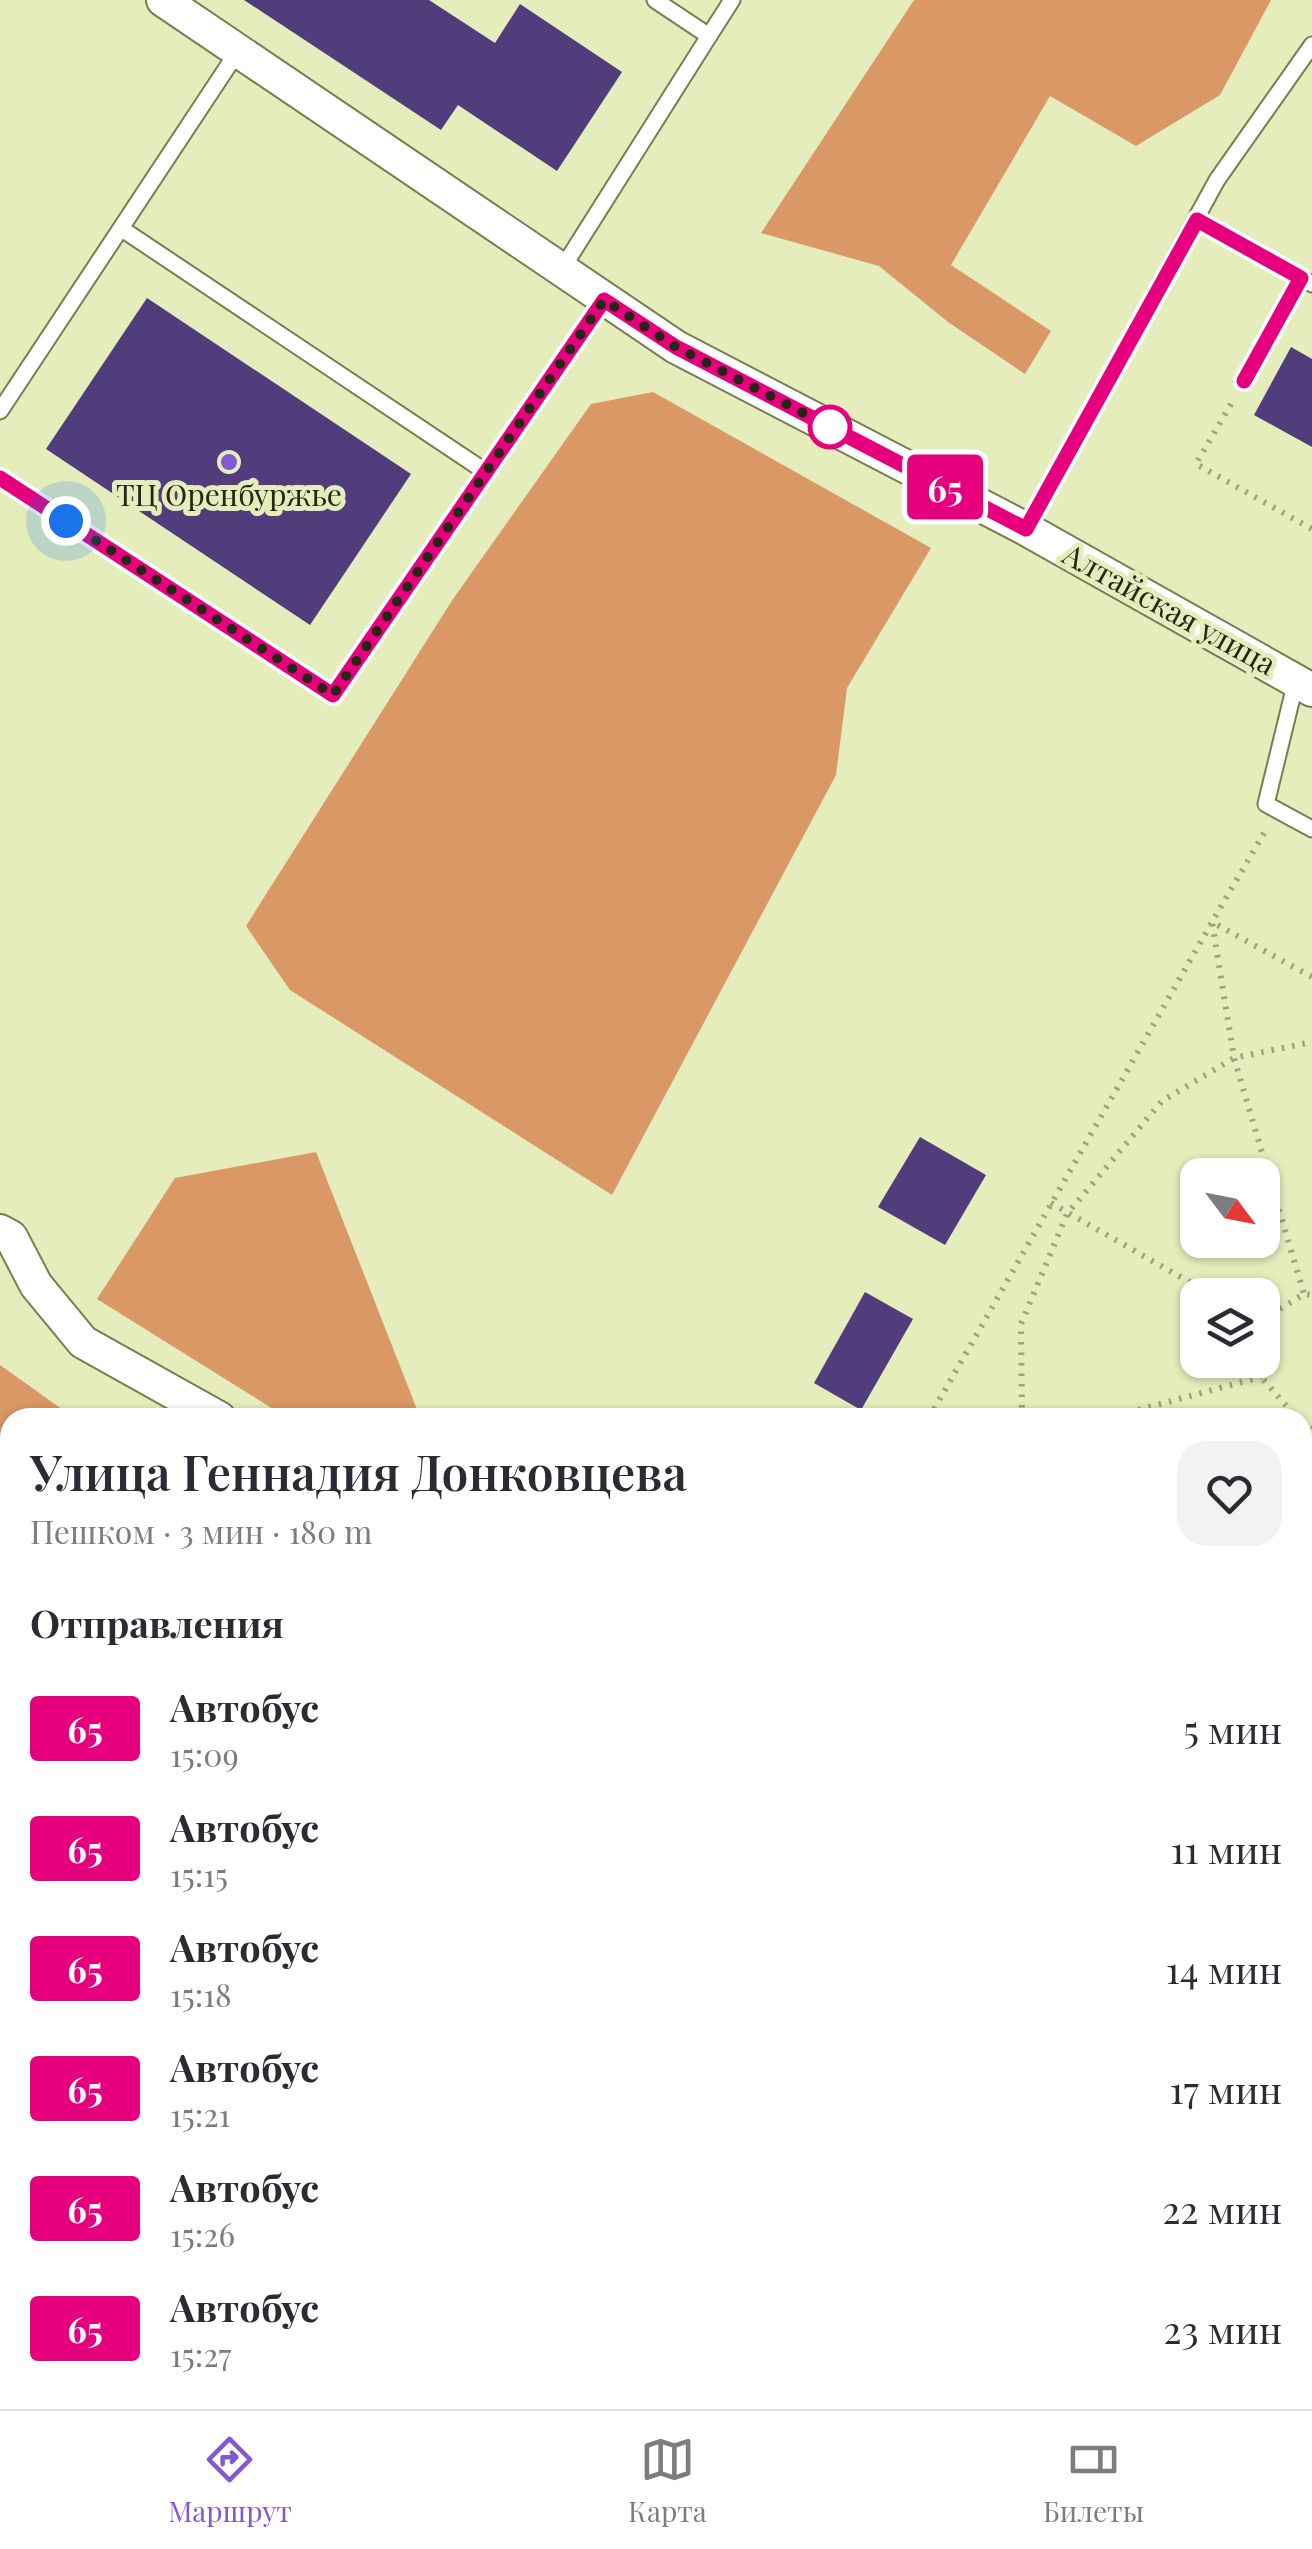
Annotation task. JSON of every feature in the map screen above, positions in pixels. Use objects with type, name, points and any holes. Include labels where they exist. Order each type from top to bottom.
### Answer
[{"type":"street","name":"Алтайская улица","points":[[163,0],[676,347],[1026,529],[1304,686]]},
{"type":"street","points":[[4,1240],[84,1342],[201,1408]]},
{"type":"lane","points":[[655,0],[709,36]]},
{"type":"lane","points":[[560,272],[732,0]]},
{"type":"lane","points":[[1026,529],[1217,180],[1312,45]]},
{"type":"lane","points":[[0,411],[238,52]]},
{"type":"lane","points":[[1197,220],[1306,280],[1244,381]]},
{"type":"lane","points":[[122,229],[486,472]]},
{"type":"lane","points":[[0,478],[333,695],[604,300]]},
{"type":"lane","points":[[1304,686],[1266,804],[1312,829]]},
{"type":"path","points":[[1244,381],[1196,464],[1312,529]]},
{"type":"path","points":[[935,1408],[1277,810]]},
{"type":"path","points":[[1212,922],[1312,977]]},
{"type":"path","points":[[1212,922],[1234,1058],[1308,1294],[1280,1310]]},
{"type":"path","points":[[1022,1408],[1021,1324],[1067,1214],[1162,1101],[1234,1058],[1312,1042]]},
{"type":"path","points":[[1051,1204],[1182,1278]]},
{"type":"path","points":[[1145,1408],[1257,1378]]},
{"type":"path","points":[[1262,1378],[1287,1408]]},
{"type":"shaded area","points":[[914,0],[1271,0],[1220,95],[1136,146],[1050,96],[951,265],[1051,331],[1025,374],[948,322],[879,266],[761,233]]},
{"type":"shaded area","points":[[653,392],[931,548],[847,688],[836,775],[612,1195],[290,990],[246,926],[453,599],[591,404]]},
{"type":"shaded area","points":[[316,1152],[416,1408],[272,1408],[97,1299],[175,1178]]},
{"type":"shaded area","points":[[0,1365],[60,1408],[0,1408]]},
{"type":"building","points":[[244,0],[429,0],[495,43],[520,4],[622,72],[557,171],[458,105],[441,130]]},
{"type":"building","name":"ТЦ Оренбуржье","points":[[147,298],[411,474],[310,625],[46,449]]},
{"type":"building","points":[[1291,347],[1312,359],[1312,447],[1254,415]]},
{"type":"building","points":[[920,1137],[986,1175],[945,1245],[878,1207]]},
{"type":"building","points":[[865,1292],[913,1319],[862,1408],[814,1383]]},
{"type":"bus line","name":"65","points":[[0,478],[333,695],[604,300],[676,347],[1026,529],[1197,220],[1301,278],[1244,381]]},
{"type":"place","name":"ТЦ Оренбуржье","points":[[229,462]]},
{"type":"route","points":[[66,521],[333,695],[604,300],[676,347],[830,427]]}]
